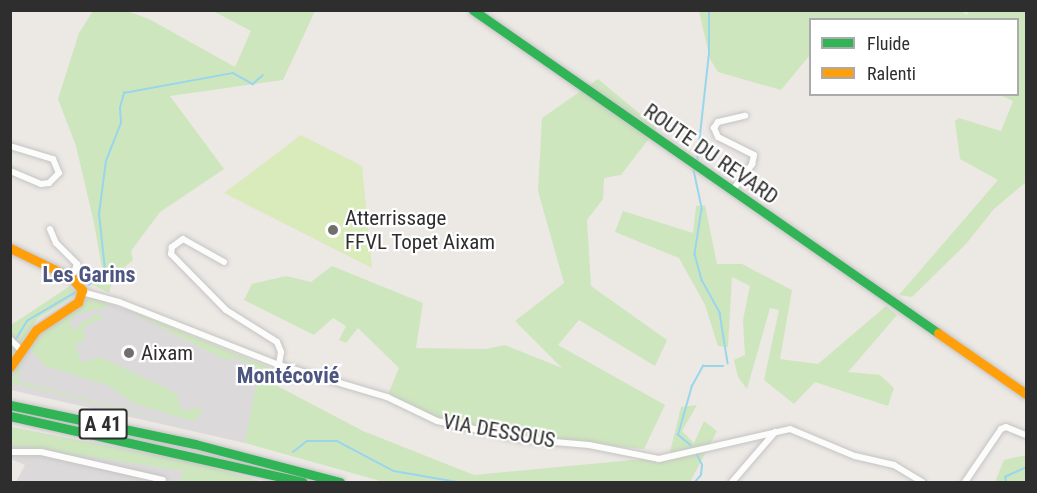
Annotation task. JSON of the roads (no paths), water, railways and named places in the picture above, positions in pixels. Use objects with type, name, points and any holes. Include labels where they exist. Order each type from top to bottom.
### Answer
[{"type":"main road","name":"ROUTE DU REVARD","points":[[473,10],[928,327],[970,363],[1025,394]]},
{"type":"main road","points":[[10,248],[72,278],[82,292],[78,302],[15,344],[10,367]]},
{"type":"main road","name":"A 41","points":[[10,405],[203,446],[340,483]]},
{"type":"main road","name":"A 41","points":[[10,416],[216,459],[303,483]]},
{"type":"street","points":[[732,191],[752,164],[754,155],[718,137],[714,128],[718,122],[745,116]]},
{"type":"street","points":[[10,146],[53,159],[59,172],[49,183],[41,184],[10,171]]},
{"type":"street","points":[[50,229],[56,243],[77,264],[72,278]]},
{"type":"street","points":[[224,262],[183,239],[172,247],[171,254],[226,310],[277,342],[281,352],[279,365]]},
{"type":"street","name":"VIA DESSOUS","points":[[82,292],[119,302],[279,365],[387,397],[437,421],[521,439],[589,445],[659,459],[790,429],[817,438],[855,456],[894,465],[922,483]]},
{"type":"street","points":[[965,483],[1001,429],[1006,428],[1026,435]]},
{"type":"street","points":[[732,483],[776,432]]},
{"type":"street","points":[[10,452],[41,452],[163,480]]},
{"type":"waterway","points":[[697,162],[709,54],[709,10]]},
{"type":"waterway","points":[[89,285],[105,270],[99,214],[106,161],[121,123],[120,108],[124,93],[233,73],[253,84],[263,75]]},
{"type":"waterway","points":[[694,170],[702,209],[695,254],[702,280],[720,313],[728,363]]},
{"type":"waterway","points":[[15,341],[27,321],[76,292]]},
{"type":"waterway","points":[[691,446],[678,435],[692,386],[703,366],[723,366]]},
{"type":"waterway","points":[[293,452],[307,441],[337,441],[394,471],[458,482]]},
{"type":"waterway","points":[[695,482],[701,475],[702,465],[696,453]]},
{"type":"waterway","points":[[1006,482],[1005,477],[1026,467]]},
{"type":"waterway","points":[[199,482],[211,482]]},
{"type":"waterway","points":[[592,482],[632,482]]},
{"type":"place","name":"Atterrissage FFVL Topet Aixam","points":[[333,230]]},
{"type":"place","name":"Aixam","points":[[129,353]]},
{"type":"district","name":"Les Garins","points":[[89,275]]},
{"type":"district","name":"Montécovié","points":[[288,376]]}]
